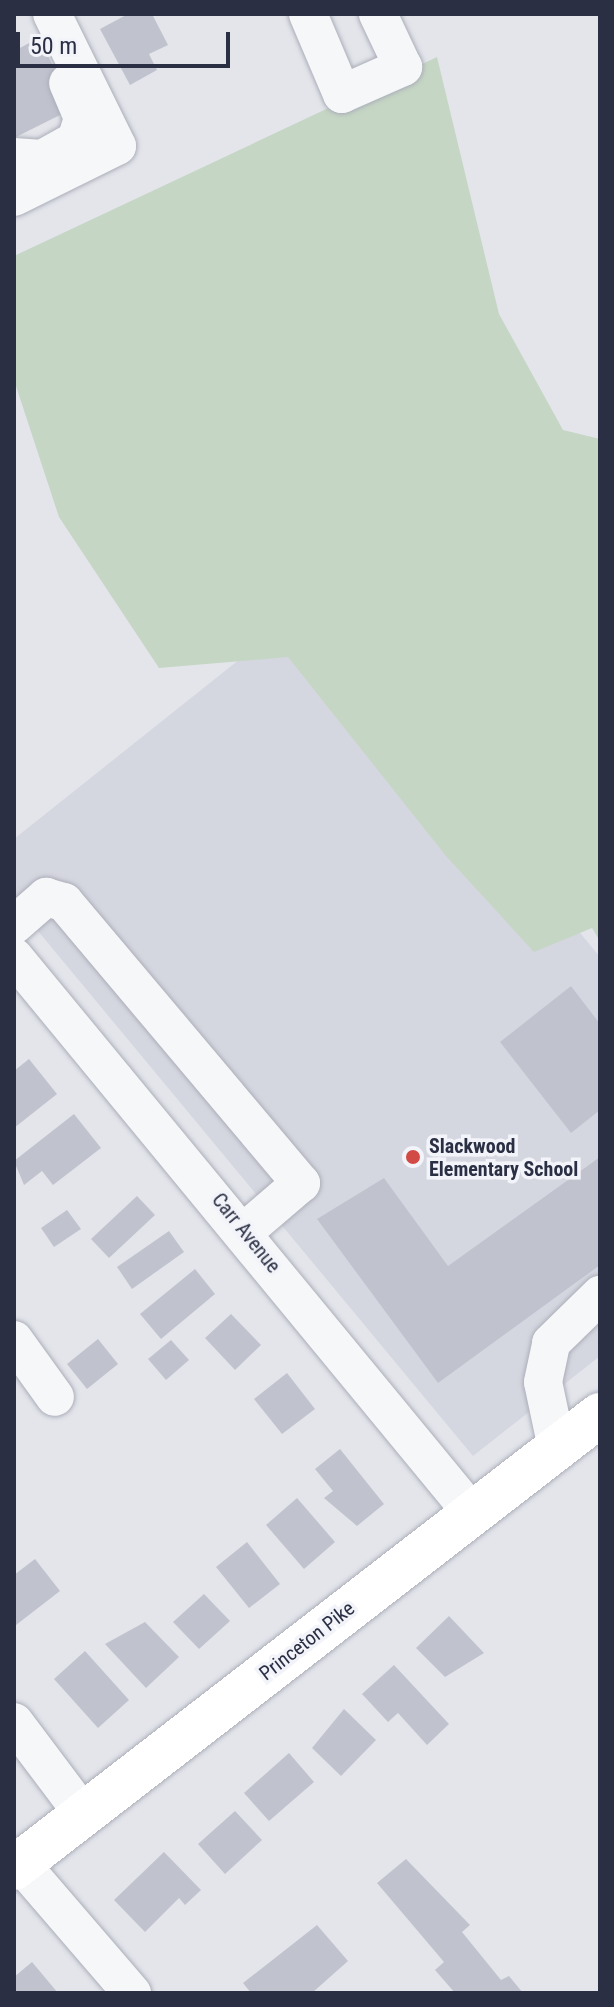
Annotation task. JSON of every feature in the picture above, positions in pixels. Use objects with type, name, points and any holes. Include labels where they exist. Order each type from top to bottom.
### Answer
[{"type":"main road","name":"Princeton Pike","points":[[17,1865],[600,1415]]},
{"type":"street","points":[[14,157],[42,159],[67,147],[83,118],[32,14]]},
{"type":"street","points":[[14,197],[117,146],[52,14]]},
{"type":"street","points":[[308,14],[342,94],[403,67],[378,14]]},
{"type":"street","points":[[14,925],[46,897],[64,902],[301,1183],[245,1231]]},
{"type":"street","name":"Carr Avenue","points":[[14,957],[245,1231],[472,1513]]},
{"type":"street","points":[[557,1448],[543,1382],[551,1343],[600,1295]]},
{"type":"street","points":[[14,1340],[55,1397]]},
{"type":"street","points":[[14,1722],[83,1814]]},
{"type":"street","points":[[17,1865],[132,1993]]},
{"type":"shaded area","name":"Slackwood Elementary School","points":[[309,604],[600,957],[600,1356],[473,1456],[14,902],[14,839]]},
{"type":"green space","points":[[437,57],[499,314],[563,430],[600,439],[600,941],[592,928],[534,952],[446,856],[288,657],[159,668],[59,517],[14,380],[14,256]]},
{"type":"building","points":[[128,14],[152,14],[168,45],[149,54],[157,70],[130,85],[100,29]]},
{"type":"building","points":[[39,38],[74,108],[14,138],[14,51]]},
{"type":"building","points":[[571,986],[600,1024],[600,1110],[571,1133],[500,1042]]},
{"type":"building","points":[[29,1059],[57,1094],[14,1128],[14,1071]]},
{"type":"building","points":[[74,1114],[101,1148],[53,1185],[42,1171],[24,1185],[14,1161]]},
{"type":"building","name":"Slackwood Elementary School","points":[[600,1157],[600,1265],[438,1383],[317,1219],[384,1178],[448,1266]]},
{"type":"building","points":[[137,1196],[155,1215],[109,1258],[91,1239]]},
{"type":"building","points":[[67,1210],[81,1229],[54,1247],[41,1228]]},
{"type":"building","points":[[169,1231],[184,1252],[132,1289],[117,1267]]},
{"type":"building","points":[[195,1269],[215,1294],[161,1339],[140,1314]]},
{"type":"building","points":[[231,1314],[261,1345],[235,1370],[205,1338]]},
{"type":"building","points":[[98,1339],[118,1364],[87,1389],[67,1364]]},
{"type":"building","points":[[171,1340],[189,1360],[166,1380],[148,1359]]},
{"type":"building","points":[[287,1373],[315,1409],[282,1434],[254,1399]]},
{"type":"building","points":[[340,1449],[384,1504],[357,1526],[324,1498],[333,1491],[315,1469]]},
{"type":"building","points":[[297,1498],[335,1542],[304,1569],[266,1525]]},
{"type":"building","points":[[247,1542],[280,1584],[249,1608],[216,1567]]},
{"type":"building","points":[[35,1559],[60,1591],[16,1625],[14,1575]]},
{"type":"building","points":[[204,1594],[230,1621],[199,1649],[173,1622]]},
{"type":"building","points":[[449,1616],[484,1653],[445,1677],[416,1648]]},
{"type":"building","points":[[145,1622],[179,1657],[146,1688],[105,1644]]},
{"type":"building","points":[[85,1651],[129,1700],[98,1728],[54,1679]]},
{"type":"building","points":[[394,1665],[449,1724],[427,1745],[398,1713],[388,1722],[362,1694]]},
{"type":"building","points":[[344,1709],[376,1740],[341,1776],[312,1748]]},
{"type":"building","points":[[289,1753],[314,1782],[269,1821],[244,1793]]},
{"type":"building","points":[[235,1811],[262,1840],[225,1874],[198,1844]]},
{"type":"building","points":[[164,1852],[201,1890],[185,1905],[179,1898],[145,1932],[114,1900]]},
{"type":"building","points":[[406,1859],[470,1925],[462,1932],[501,1980],[509,1976],[523,1993],[455,1993],[435,1970],[444,1962],[377,1883]]},
{"type":"building","points":[[317,1925],[348,1961],[312,1993],[251,1993],[243,1983]]},
{"type":"building","points":[[32,1962],[58,1993],[14,1993],[14,1977]]},
{"type":"place","name":"Slackwood Elementary School","points":[[413,1157]]}]
